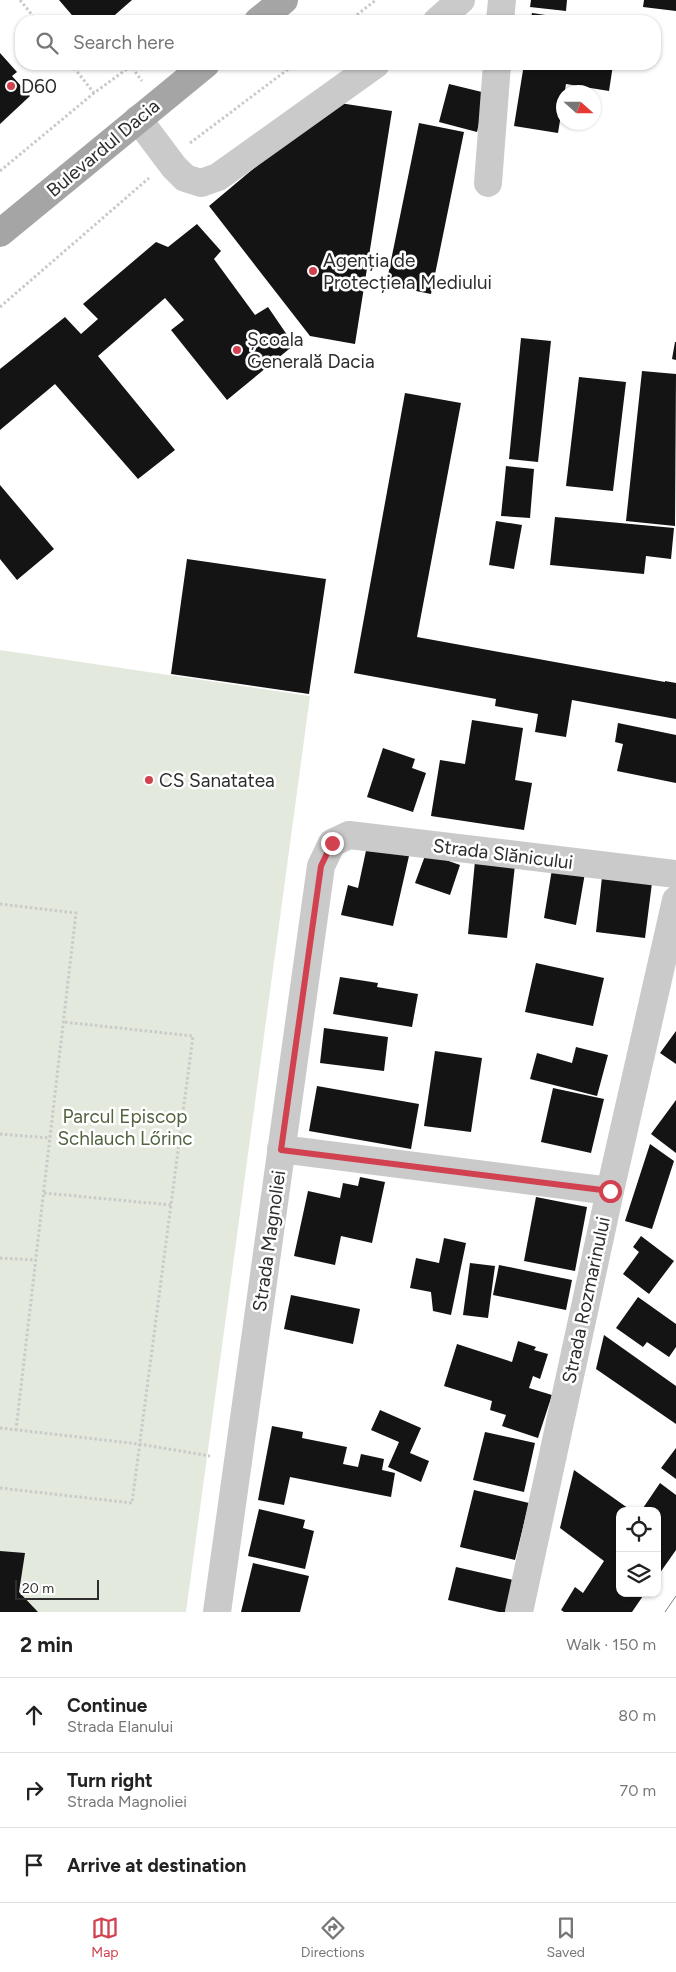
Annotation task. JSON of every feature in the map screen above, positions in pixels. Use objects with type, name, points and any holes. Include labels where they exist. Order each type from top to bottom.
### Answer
[{"type":"main road","points":[[265,15],[284,0]]},
{"type":"main road","name":"Bulevardul Dacia","points":[[0,234],[199,70]]},
{"type":"street","points":[[444,15],[461,0]]},
{"type":"street","points":[[501,15],[502,0]]},
{"type":"street","points":[[138,119],[169,161],[185,178],[201,183],[218,177],[367,70]]},
{"type":"street","points":[[488,183],[497,70]]},
{"type":"street","name":"Strada Slănicului","points":[[332,843],[348,835],[676,874]]},
{"type":"street","name":"Strada Magnoliei","points":[[217,1612],[321,866],[332,843]]},
{"type":"street","name":"Strada Rozmarinului","points":[[519,1612],[610,1191],[676,900]]},
{"type":"street","points":[[281,1150],[610,1191]]},
{"type":"path","points":[[20,0],[32,15]]},
{"type":"path","points":[[357,15],[376,0]]},
{"type":"path","points":[[0,307],[169,161],[287,70]]},
{"type":"path","points":[[0,171],[94,93]]},
{"type":"path","points":[[0,904],[76,913],[16,1430]]},
{"type":"path","points":[[0,1488],[132,1503],[193,1036],[64,1022]]},
{"type":"path","points":[[0,1134],[50,1138]]},
{"type":"path","points":[[44,1193],[171,1205]]},
{"type":"path","points":[[0,1258],[36,1260]]},
{"type":"path","points":[[0,1428],[139,1444],[238,1461]]},
{"type":"green space","name":"Parcul Episcop Schlauch Lőrinc","points":[[0,650],[310,696],[186,1612],[0,1612]]},
{"type":"building","points":[[59,0],[132,0],[115,15],[72,15]]},
{"type":"building","points":[[531,0],[567,0],[566,11],[530,7]]},
{"type":"building","points":[[644,0],[676,0],[676,11],[643,7]]},
{"type":"building","name":"D60","points":[[0,53],[17,72],[12,76],[30,96],[0,124]]},
{"type":"building","points":[[523,70],[612,70],[609,91],[601,90],[601,85],[556,85],[556,130],[558,130],[558,133],[514,126]]},
{"type":"building","points":[[449,84],[486,93],[477,132],[439,122]]},
{"type":"building","name":"Agenția de Protecție a Mediului","points":[[333,102],[392,111],[355,344],[310,336],[209,206]]},
{"type":"building","points":[[419,123],[464,132],[431,294],[386,285]]},
{"type":"building","name":"Școala Generală Dacia","points":[[197,224],[221,251],[214,259],[255,315],[268,307],[294,345],[227,400],[171,330],[184,320],[165,298],[98,356],[175,450],[138,479],[55,384],[0,430],[0,369],[65,317],[81,334],[98,319],[83,304],[156,242],[168,247]]},
{"type":"building","points":[[521,338],[551,341],[538,462],[509,459]]},
{"type":"building","points":[[676,342],[676,360],[672,359]]},
{"type":"building","points":[[642,371],[676,374],[675,526],[626,521]]},
{"type":"building","points":[[579,377],[626,382],[613,491],[566,486]]},
{"type":"building","points":[[405,393],[461,403],[417,637],[676,683],[676,719],[572,700],[566,737],[535,732],[538,714],[495,706],[496,699],[354,673]]},
{"type":"building","points":[[506,466],[534,469],[530,518],[501,516]]},
{"type":"building","points":[[0,485],[54,549],[17,580],[0,559]]},
{"type":"building","points":[[555,517],[674,528],[671,559],[646,556],[644,574],[550,565]]},
{"type":"building","points":[[496,521],[522,525],[514,569],[489,565]]},
{"type":"building","points":[[187,559],[326,579],[309,694],[171,674]]},
{"type":"building","points":[[472,720],[523,728],[515,780],[532,783],[524,830],[431,816],[440,760],[465,764]]},
{"type":"building","points":[[618,723],[676,735],[676,783],[617,771],[623,744],[615,742]]},
{"type":"building","points":[[383,748],[415,759],[412,768],[426,773],[413,812],[367,797]]},
{"type":"building","points":[[367,846],[409,856],[393,926],[341,915],[348,885],[358,888]]},
{"type":"building","points":[[426,853],[460,865],[450,895],[415,883]]},
{"type":"building","points":[[475,861],[515,865],[507,938],[468,934]]},
{"type":"building","points":[[552,869],[585,873],[576,925],[544,918]]},
{"type":"building","points":[[602,877],[652,883],[645,938],[596,932]]},
{"type":"building","points":[[536,963],[604,978],[593,1026],[525,1012]]},
{"type":"building","points":[[340,977],[378,983],[377,987],[418,994],[412,1027],[333,1014]]},
{"type":"building","points":[[324,1028],[388,1037],[384,1071],[320,1063]]},
{"type":"building","points":[[676,1031],[676,1064],[660,1053]]},
{"type":"building","points":[[576,1047],[608,1055],[597,1096],[530,1079],[537,1053],[572,1063]]},
{"type":"building","points":[[435,1051],[482,1058],[471,1132],[424,1126]]},
{"type":"building","points":[[317,1086],[419,1104],[411,1149],[309,1131]]},
{"type":"building","points":[[553,1088],[604,1099],[591,1153],[541,1142]]},
{"type":"building","points":[[676,1100],[676,1153],[651,1134]]},
{"type":"building","points":[[650,1144],[674,1161],[652,1229],[625,1221]]},
{"type":"building","points":[[360,1177],[385,1182],[372,1243],[341,1236],[335,1265],[294,1256],[308,1191],[340,1198],[343,1183],[358,1186]]},
{"type":"building","points":[[536,1197],[587,1207],[575,1271],[524,1261]]},
{"type":"building","points":[[641,1236],[674,1261],[649,1294],[623,1274],[639,1252],[633,1247]]},
{"type":"building","points":[[444,1238],[466,1243],[451,1315],[433,1311],[431,1292],[410,1288],[416,1258],[439,1263]]},
{"type":"building","points":[[470,1263],[495,1266],[488,1318],[463,1315]]},
{"type":"building","points":[[499,1265],[572,1280],[566,1310],[493,1295]]},
{"type":"building","points":[[291,1295],[360,1309],[353,1344],[284,1329]]},
{"type":"building","points":[[638,1297],[676,1324],[676,1347],[669,1357],[647,1342],[643,1347],[616,1328]]},
{"type":"building","points":[[604,1335],[676,1386],[676,1424],[596,1369]]},
{"type":"building","points":[[518,1341],[536,1347],[534,1350],[548,1354],[540,1379],[533,1376],[529,1388],[552,1395],[538,1438],[502,1426],[506,1415],[490,1410],[492,1401],[444,1386],[457,1344],[512,1362]]},
{"type":"building","points":[[380,1410],[421,1428],[410,1453],[429,1461],[421,1482],[388,1467],[399,1442],[371,1430]]},
{"type":"building","points":[[272,1426],[303,1432],[302,1438],[347,1447],[343,1464],[358,1467],[361,1454],[384,1459],[382,1470],[395,1473],[391,1497],[290,1477],[284,1505],[258,1500]]},
{"type":"building","points":[[485,1432],[535,1443],[524,1492],[473,1480]]},
{"type":"building","points":[[676,1448],[676,1479],[661,1468]]},
{"type":"building","points":[[574,1470],[626,1507],[616,1507],[616,1597],[642,1597],[632,1612],[564,1612],[561,1610],[575,1587],[583,1593],[604,1561],[560,1528]]},
{"type":"building","points":[[660,1483],[676,1495],[676,1550],[661,1571],[661,1507],[644,1507]]},
{"type":"building","points":[[474,1490],[529,1503],[515,1560],[460,1547]]},
{"type":"building","points":[[259,1509],[305,1520],[303,1528],[314,1531],[305,1569],[248,1556]]},
{"type":"building","points":[[0,1551],[25,1553],[19,1592],[38,1612],[0,1612]]},
{"type":"building","points":[[253,1563],[309,1576],[300,1612],[241,1612]]},
{"type":"building","points":[[456,1567],[513,1580],[506,1612],[448,1600]]},
{"type":"tram line","points":[[665,1612],[676,1596]]},
{"type":"place","name":"D60","points":[[11,86]]},
{"type":"place","name":"Agenția de Protecție a Mediului","points":[[313,271]]},
{"type":"place","name":"Școala Generală Dacia","points":[[237,350]]},
{"type":"place","name":"CS Sanatatea","points":[[149,780]]},
{"type":"route","points":[[332,843],[321,866],[281,1150],[610,1191]]}]
